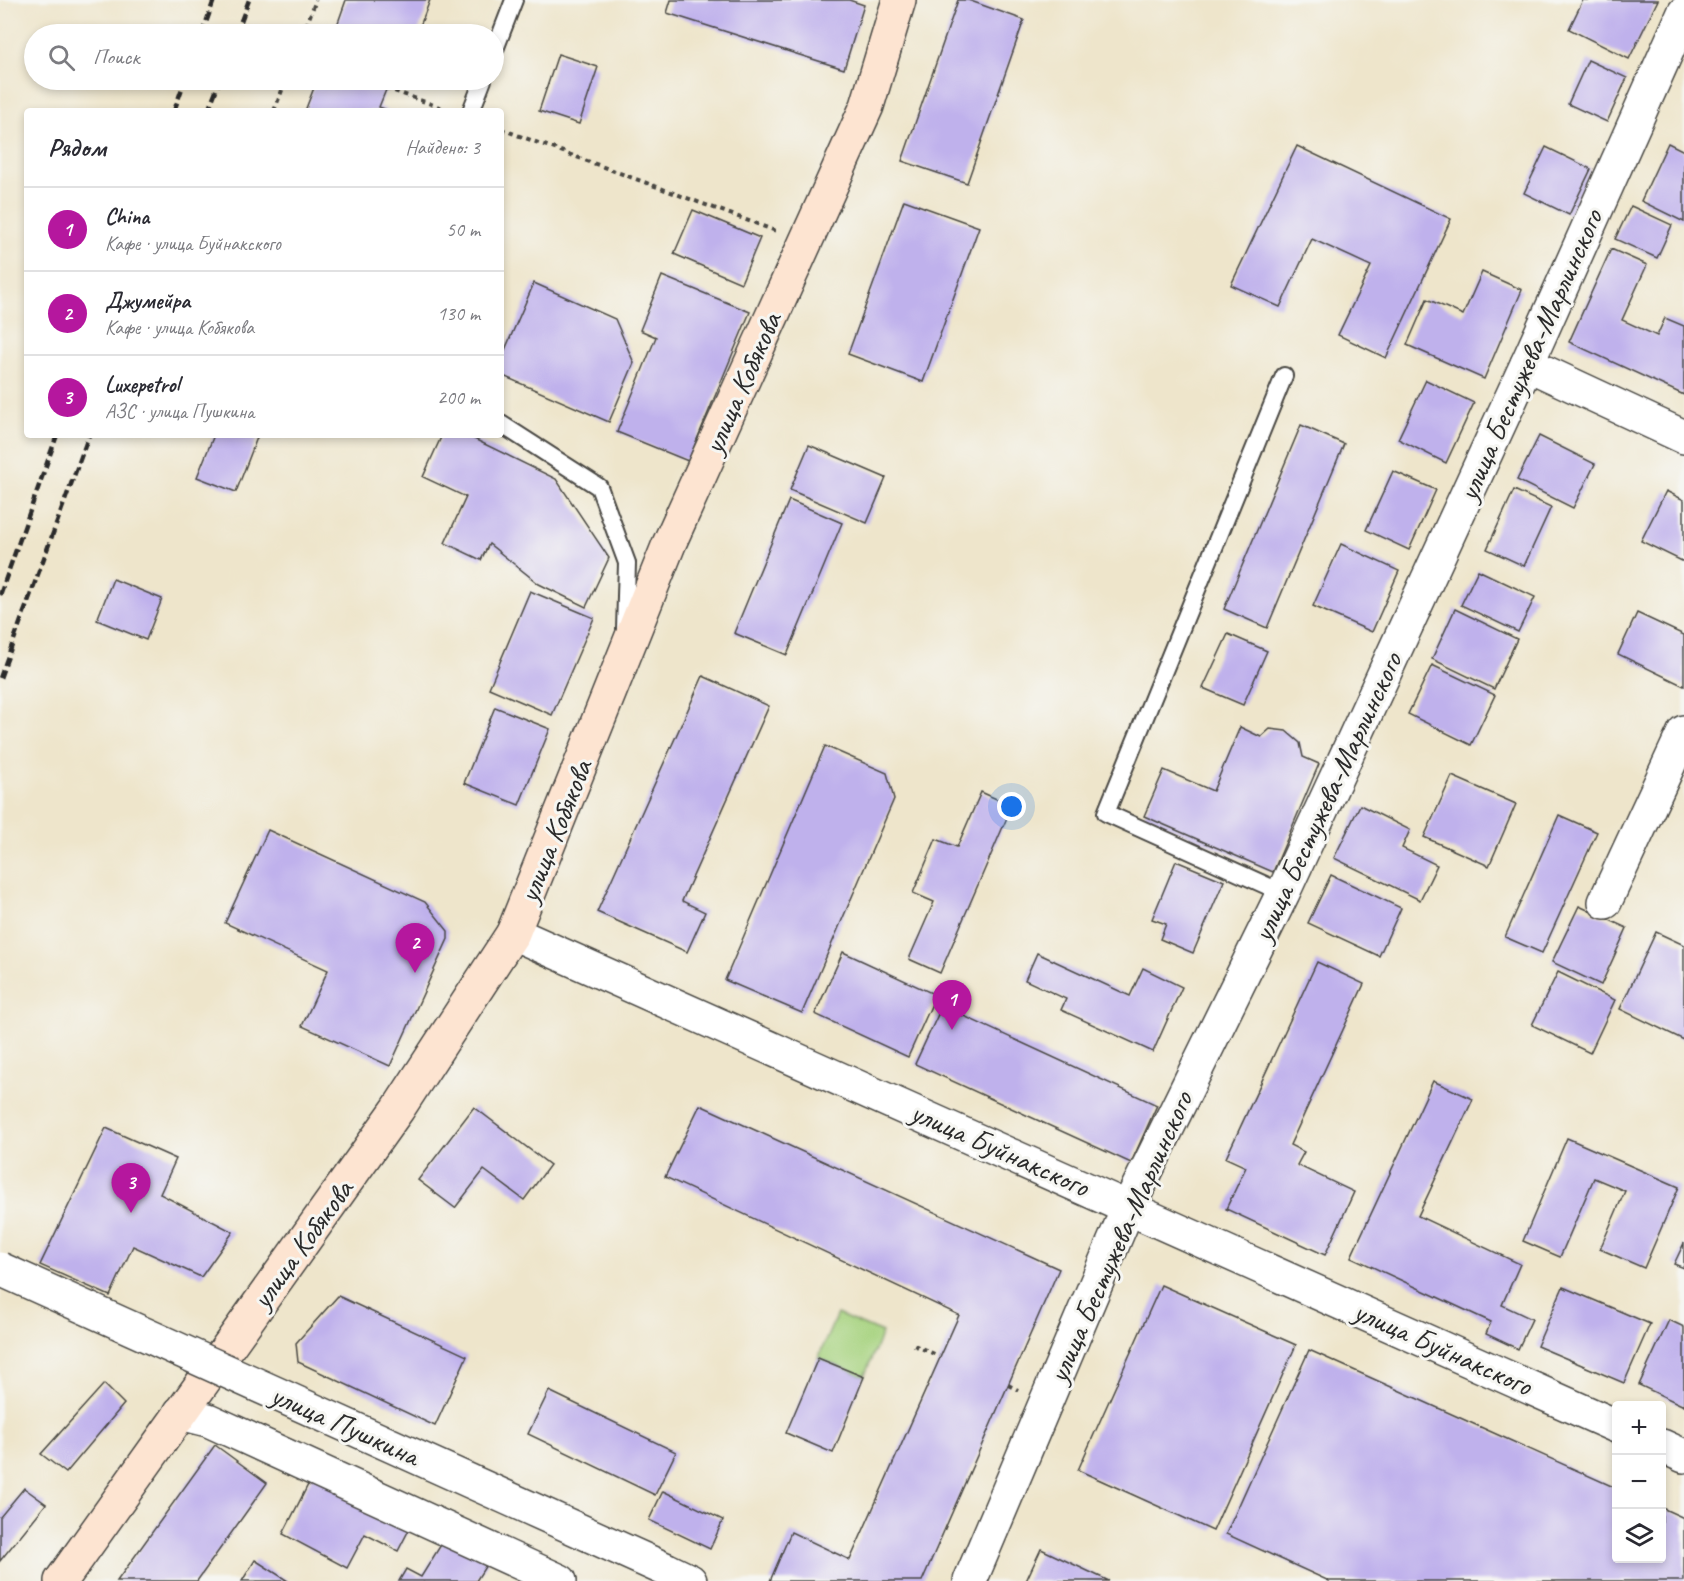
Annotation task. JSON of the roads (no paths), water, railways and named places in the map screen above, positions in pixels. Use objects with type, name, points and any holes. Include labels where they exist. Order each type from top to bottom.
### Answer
[{"type":"street","name":"улица Кобякова","points":[[61,1581],[398,1108],[513,933],[669,544],[867,106],[899,0]]},
{"type":"street","name":"улица Бестужева-Марлинского","points":[[970,1581],[1129,1206],[1283,893],[1527,364],[1684,13]]},
{"type":"street","points":[[1527,364],[1684,437]]},
{"type":"street","points":[[1605,902],[1684,732]]},
{"type":"street","name":"улица Буйнакского","points":[[513,933],[1129,1206],[1612,1424]]},
{"type":"street","name":"улица Пушкина","points":[[0,1269],[679,1576]]},
{"type":"street","points":[[180,1413],[208,1420],[560,1581]]},
{"type":"street","points":[[1666,1448],[1684,1456]]},
{"type":"lane","points":[[504,26],[514,0]]},
{"type":"lane","points":[[472,108],[479,90]]},
{"type":"lane","points":[[1283,893],[1106,813],[1284,376]]},
{"type":"lane","points":[[504,426],[599,487],[627,563],[624,659]]},
{"type":"railway","points":[[206,24],[214,0]]},
{"type":"railway","points":[[240,24],[249,0]]},
{"type":"railway","points":[[175,108],[181,90]]},
{"type":"railway","points":[[209,108],[216,90]]},
{"type":"railway","points":[[0,595],[56,438]]},
{"type":"railway","points":[[0,678],[88,438]]},
{"type":"place","name":"Джумейра","points":[[415,973]]},
{"type":"place","name":"China","points":[[952,1030]]},
{"type":"place","name":"Luxepetrol","points":[[131,1213]]}]
